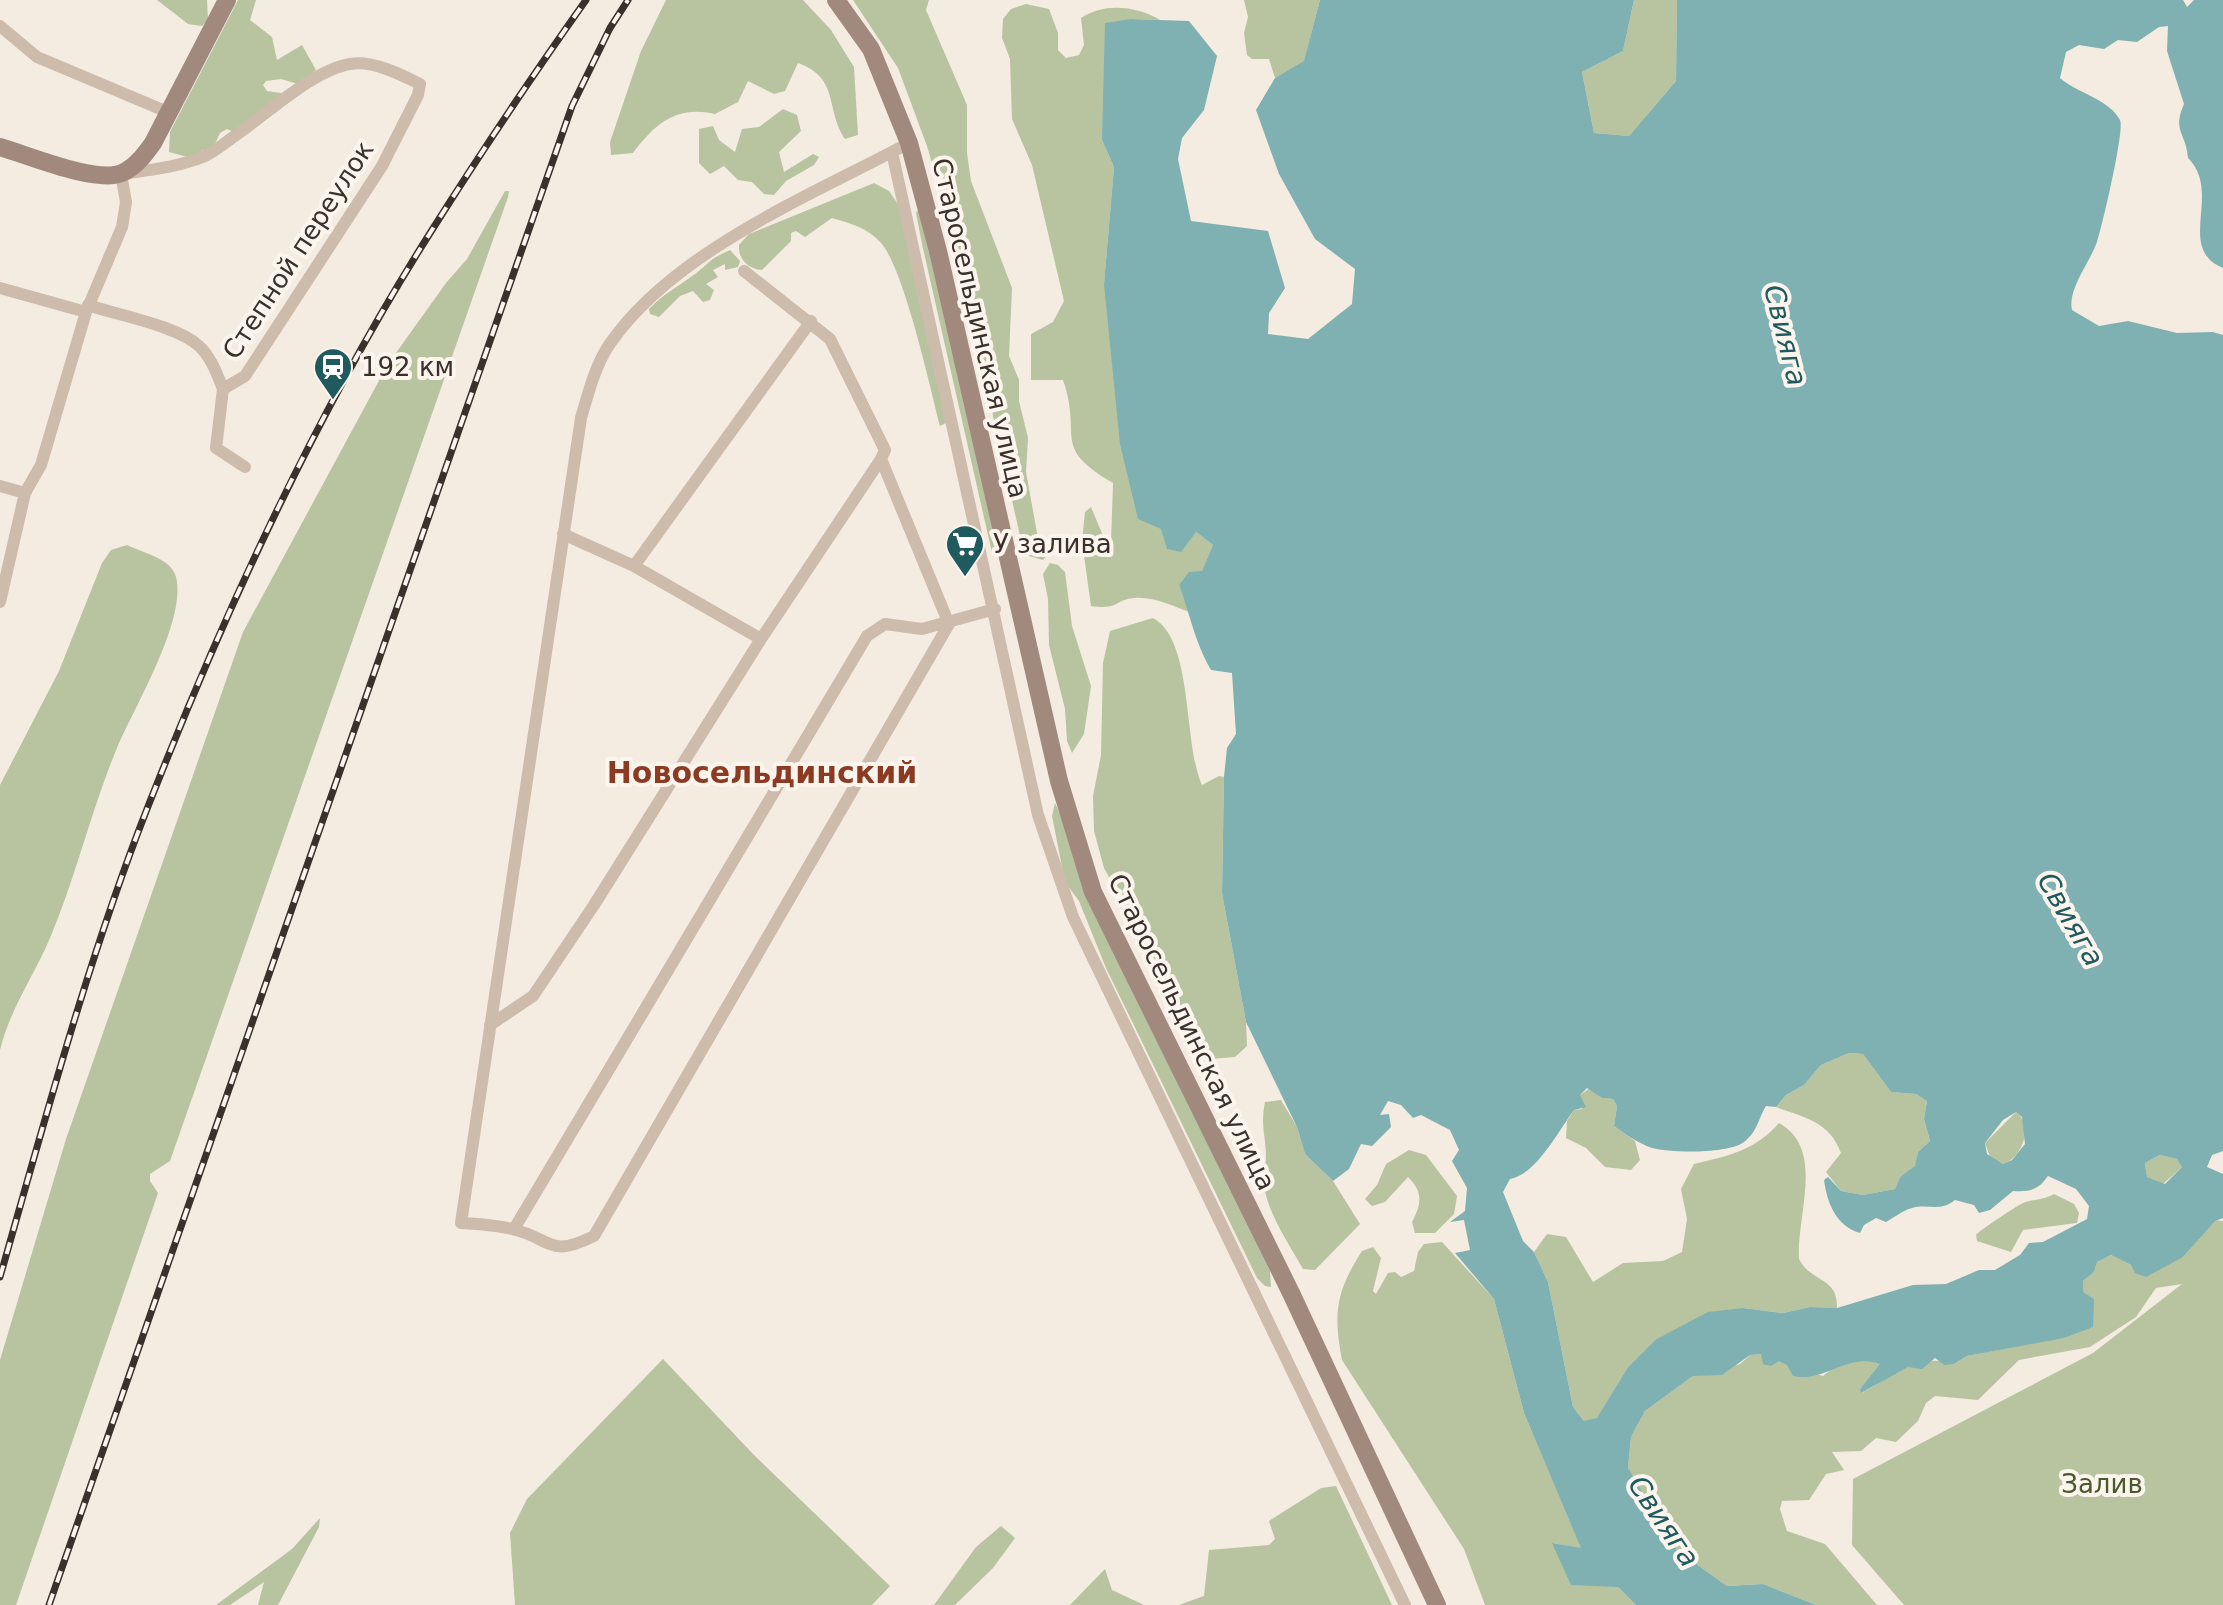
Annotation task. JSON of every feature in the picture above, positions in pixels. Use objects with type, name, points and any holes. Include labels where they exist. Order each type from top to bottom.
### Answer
[{"type":"main road","points":[[0,147],[83,172],[121,174],[140,161],[170,113],[227,0]]},
{"type":"main road","name":"Старосельдинская улица","points":[[836,0],[871,49],[909,143],[938,251],[1059,781],[1093,892],[1291,1293],[1437,1605]]},
{"type":"street","points":[[0,26],[37,57],[170,113]]},
{"type":"street","name":"Степной переулок","points":[[121,174],[160,169],[207,155],[301,88],[326,73],[351,64],[374,66],[420,84],[418,95],[382,166],[355,208],[245,376],[223,389],[216,448],[245,467]]},
{"type":"street","points":[[909,143],[734,236],[686,267],[609,345],[592,382],[581,418],[461,1223],[514,1229],[552,1247],[575,1246],[594,1236],[949,624]]},
{"type":"street","points":[[892,152],[1032,788],[1073,917],[1405,1605]]},
{"type":"street","points":[[0,602],[25,493],[41,465],[87,308],[122,227],[126,202],[121,174]]},
{"type":"street","points":[[490,1025],[533,996],[885,450],[830,339],[744,271]]},
{"type":"street","points":[[0,288],[87,308],[183,336],[198,345],[210,359],[223,389]]},
{"type":"street","points":[[634,566],[811,321]]},
{"type":"street","points":[[881,459],[949,624]]},
{"type":"street","points":[[0,486],[25,493]]},
{"type":"street","points":[[563,534],[634,566],[761,639]]},
{"type":"street","points":[[514,1229],[867,636],[885,624],[922,629],[995,609]]},
{"type":"street","points":[[1032,788],[1059,781]]},
{"type":"green space","points":[[157,0],[207,0],[208,20],[202,26],[188,24]]},
{"type":"green space","points":[[238,0],[256,0],[250,20],[272,37],[277,60],[302,45],[316,70],[298,84],[281,79],[266,81],[263,85],[267,91],[288,94],[236,133],[227,129],[220,133],[214,146],[201,151],[198,160],[169,152],[170,132]]},
{"type":"green space","points":[[666,0],[803,0],[831,30],[854,67],[858,135],[845,139],[826,86],[811,69],[798,63],[785,91],[774,94],[748,81],[738,102],[715,114],[689,112],[668,119],[650,133],[633,153],[611,155],[610,142],[641,51]]},
{"type":"green space","points":[[853,0],[929,0],[926,10],[967,105],[967,153],[971,181],[1012,288],[1009,356],[1019,380],[1019,401],[1028,438],[1026,472],[1037,533],[1048,554],[1043,560],[1029,556],[1023,549],[951,229],[927,146],[898,68]]},
{"type":"green space","points":[[1244,0],[1320,0],[1304,62],[1275,78],[1269,59],[1252,59],[1247,55],[1244,33],[1248,17]]},
{"type":"green space","points":[[1634,0],[1677,0],[1676,81],[1629,136],[1594,133],[1582,72],[1623,51]]},
{"type":"green space","points":[[1026,4],[1049,9],[1058,33],[1058,50],[1066,58],[1079,55],[1084,45],[1081,18],[1090,13],[1110,8],[1131,9],[1160,20],[1131,19],[1102,140],[1114,167],[1104,284],[1196,532],[1213,545],[1202,572],[1179,585],[1189,612],[1148,598],[1128,599],[1107,607],[1091,606],[1082,541],[1085,512],[1091,507],[1106,543],[1111,543],[1113,483],[1081,459],[1075,449],[1063,380],[1031,380],[1031,334],[1053,322],[1064,301],[1032,165],[1012,119],[1010,59],[1002,38],[1003,19],[1011,9]]},
{"type":"green space","points":[[783,109],[797,115],[801,131],[779,152],[784,172],[813,154],[819,157],[814,165],[786,181],[774,195],[764,194],[752,182],[738,180],[724,166],[710,174],[699,163],[699,129],[713,126],[719,140],[735,152],[742,129],[759,127]]},
{"type":"green space","points":[[874,183],[889,191],[898,204],[946,423],[940,426],[899,277],[890,257],[876,238],[858,227],[832,218],[805,237],[796,231],[791,233],[791,241],[762,270],[748,265],[740,255],[739,245],[749,234]]},
{"type":"green space","points":[[505,191],[509,191],[508,197],[170,1161],[150,1174],[150,1181],[158,1193],[16,1605],[0,1605],[0,1360],[66,1139],[243,632],[388,364],[467,259]]},
{"type":"green space","points":[[920,207],[1003,555],[993,557],[922,244],[916,213]]},
{"type":"green space","points":[[730,250],[740,261],[738,267],[725,270],[725,264],[713,270],[718,277],[706,284],[714,290],[710,300],[703,302],[693,291],[680,296],[659,317],[650,314],[649,309],[660,299]]},
{"type":"green space","points":[[127,545],[156,557],[173,570],[177,595],[174,616],[157,664],[108,771],[59,915],[10,1021],[0,1050],[0,785],[59,671],[102,563],[111,550]]},
{"type":"green space","points":[[1050,563],[1058,565],[1065,572],[1072,626],[1091,686],[1084,734],[1072,753],[1049,645],[1048,599],[1043,574]]},
{"type":"green space","points":[[1153,618],[1166,630],[1182,670],[1192,745],[1202,785],[1219,776],[1224,777],[1222,893],[1246,1022],[1247,1046],[1235,1057],[1210,1059],[1104,868],[1094,831],[1093,796],[1101,755],[1103,663],[1110,631]]},
{"type":"green space","points":[[1055,803],[1270,1271],[1271,1287],[1265,1286],[1257,1278],[1106,968],[1079,901],[1065,882],[1052,816]]},
{"type":"green space","points":[[1849,1053],[1863,1054],[1891,1092],[1916,1094],[1927,1101],[1924,1119],[1930,1141],[1918,1152],[1916,1166],[1900,1177],[1895,1189],[1863,1195],[1841,1191],[1826,1172],[1841,1153],[1830,1134],[1815,1122],[1776,1107],[1786,1095],[1804,1085],[1821,1065]]},
{"type":"green space","points":[[1590,1088],[1602,1098],[1613,1099],[1617,1106],[1614,1126],[1635,1141],[1640,1160],[1631,1170],[1605,1167],[1586,1148],[1566,1138],[1567,1121],[1574,1110],[1582,1109],[1580,1095]]},
{"type":"green space","points":[[1281,1100],[1297,1127],[1305,1154],[1333,1181],[1360,1224],[1315,1270],[1303,1269],[1278,1225],[1264,1188],[1265,1102]]},
{"type":"green space","points":[[2016,1112],[2024,1124],[2024,1140],[2016,1155],[2003,1164],[1990,1157],[1985,1143]]},
{"type":"green space","points":[[1779,1123],[1793,1135],[1802,1149],[1805,1166],[1799,1259],[1804,1267],[1833,1290],[1837,1308],[1810,1307],[1783,1313],[1743,1308],[1655,1340],[1628,1367],[1597,1419],[1585,1422],[1573,1407],[1548,1282],[1534,1252],[1547,1234],[1566,1237],[1593,1282],[1623,1263],[1663,1261],[1682,1252],[1687,1219],[1681,1189],[1694,1164],[1751,1146]]},
{"type":"green space","points":[[1409,1150],[1426,1155],[1457,1196],[1454,1214],[1435,1233],[1415,1233],[1412,1222],[1419,1198],[1408,1177],[1385,1202],[1372,1206],[1365,1199],[1377,1185],[1386,1164]]},
{"type":"green space","points":[[2160,1155],[2178,1159],[2182,1167],[2163,1184],[2147,1177],[2145,1163]]},
{"type":"green space","points":[[2054,1194],[2074,1204],[2079,1213],[2077,1223],[2023,1230],[2011,1252],[1977,1241],[1979,1232],[2014,1208]]},
{"type":"green space","name":"Залив","points":[[2215,1220],[2223,1221],[2223,1605],[1904,1605],[1852,1545],[1853,1479],[2093,1353],[2182,1284],[2156,1288],[2136,1317],[2090,1347],[2019,1360],[1978,1400],[1935,1396],[1926,1403],[1918,1421],[1896,1442],[1876,1438],[1861,1451],[1832,1452],[1844,1470],[1826,1474],[1809,1500],[1782,1501],[1780,1509],[1787,1531],[1825,1544],[1877,1605],[1816,1605],[1763,1584],[1727,1586],[1677,1550],[1651,1502],[1633,1481],[1628,1468],[1631,1437],[1645,1411],[1693,1376],[1740,1364],[1750,1355],[1761,1354],[1823,1376],[1850,1362],[1881,1364],[1860,1389],[1862,1393],[1917,1363],[1941,1361],[1954,1364],[1967,1356],[2013,1347],[2083,1292],[2083,1281],[2094,1272],[2097,1262],[2111,1255],[2131,1265],[2183,1257]]},
{"type":"green space","points":[[1442,1242],[1494,1299],[1524,1413],[1582,1549],[1553,1543],[1618,1587],[1636,1605],[1485,1605],[1464,1549],[1342,1360],[1339,1303],[1362,1251],[1373,1247],[1381,1258],[1373,1291],[1376,1294],[1388,1273],[1395,1272],[1401,1277],[1414,1271],[1418,1252],[1424,1244]]},
{"type":"green space","points":[[663,1359],[754,1455],[890,1586],[872,1605],[515,1605],[510,1533],[527,1499]]},
{"type":"green space","points":[[1336,1486],[1392,1605],[1179,1605],[1204,1596],[1209,1550],[1269,1545],[1275,1539],[1269,1521],[1321,1488]]},
{"type":"green space","points":[[320,1518],[319,1527],[278,1605],[258,1605],[264,1582],[230,1605],[216,1605],[292,1549]]},
{"type":"green space","points":[[1001,1526],[1015,1538],[993,1568],[955,1605],[934,1605],[976,1547]]},
{"type":"green space","points":[[1105,1569],[1112,1590],[1144,1605],[1070,1605]]},
{"type":"water","name":"Свияга","points":[[1320,0],[1634,0],[1623,51],[1582,72],[1594,133],[1629,136],[1676,81],[1677,0],[2183,0],[2187,7],[2194,0],[2223,0],[2223,268],[2209,259],[2202,247],[2201,187],[2179,127],[2184,104],[2167,51],[2168,26],[2159,27],[2137,42],[2118,40],[2104,49],[2079,45],[2066,52],[2060,78],[2101,101],[2115,113],[2121,127],[2100,233],[2076,285],[2072,310],[2099,326],[2128,321],[2177,333],[2213,332],[2223,335],[2223,1151],[2212,1155],[2207,1167],[2223,1174],[2223,1218],[2215,1221],[2183,1257],[2146,1277],[2135,1273],[2131,1265],[2111,1255],[2097,1262],[2094,1272],[2083,1281],[2083,1292],[2094,1299],[2093,1327],[2064,1338],[1967,1356],[1954,1364],[1944,1365],[1935,1358],[1922,1369],[1908,1367],[1861,1393],[1860,1389],[1880,1364],[1857,1362],[1805,1377],[1793,1376],[1787,1365],[1779,1361],[1771,1366],[1763,1364],[1761,1354],[1750,1355],[1722,1375],[1693,1376],[1645,1411],[1631,1437],[1628,1468],[1677,1550],[1727,1586],[1763,1584],[1816,1605],[1636,1605],[1618,1587],[1571,1585],[1552,1543],[1581,1548],[1524,1413],[1494,1299],[1455,1253],[1470,1250],[1464,1220],[1450,1222],[1465,1211],[1467,1188],[1452,1161],[1459,1150],[1450,1130],[1421,1115],[1413,1118],[1401,1105],[1388,1101],[1380,1115],[1389,1114],[1391,1127],[1372,1146],[1361,1144],[1349,1169],[1333,1181],[1305,1154],[1297,1127],[1246,1022],[1222,893],[1224,777],[1227,748],[1236,734],[1232,673],[1211,670],[1179,585],[1189,572],[1202,571],[1213,545],[1196,532],[1181,552],[1167,549],[1161,529],[1138,519],[1120,444],[1104,284],[1114,167],[1102,140],[1105,23],[1131,19],[1189,21],[1217,56],[1204,110],[1182,138],[1178,159],[1191,221],[1268,231],[1285,288],[1269,313],[1268,334],[1308,339],[1352,304],[1355,269],[1315,239],[1279,174],[1256,110],[1275,78],[1304,61]],"holes":[[[1849,1053],[1863,1054],[1891,1092],[1916,1094],[1927,1101],[1924,1119],[1930,1141],[1918,1152],[1915,1166],[1900,1177],[1895,1189],[1863,1195],[1841,1191],[1828,1177],[1824,1180],[1834,1212],[1852,1230],[1860,1233],[1864,1225],[1876,1218],[1886,1222],[1912,1208],[1941,1207],[1955,1200],[1974,1205],[1979,1213],[1990,1210],[2013,1191],[2034,1189],[2048,1176],[2076,1189],[2089,1206],[2087,1219],[2043,1242],[2029,1243],[2020,1255],[1995,1270],[1979,1270],[1946,1284],[1913,1285],[1837,1308],[1810,1307],[1783,1313],[1743,1308],[1708,1312],[1655,1340],[1628,1367],[1597,1418],[1584,1421],[1573,1407],[1548,1282],[1534,1252],[1523,1241],[1503,1192],[1510,1179],[1520,1176],[1538,1161],[1574,1110],[1586,1107],[1580,1095],[1587,1088],[1602,1098],[1613,1099],[1617,1106],[1614,1126],[1642,1144],[1672,1151],[1726,1149],[1749,1138],[1766,1106],[1776,1107],[1786,1095],[1804,1085],[1821,1065]],[[2016,1112],[2022,1117],[2025,1144],[2012,1160],[2003,1164],[1987,1154],[1985,1143],[2003,1120]],[[2160,1155],[2177,1159],[2182,1167],[2165,1184],[2147,1177],[2145,1163]]]},
{"type":"railway","points":[[0,1277],[68,1042],[125,867],[177,734],[241,586],[312,440],[390,299],[488,143],[586,0]]},
{"type":"railway","points":[[49,1605],[572,106],[610,28],[628,0]]},
{"type":"place","name":"192 км","points":[[333,401]]},
{"type":"place","name":"У залива","points":[[965,578]]},
{"type":"district","name":"Новосельдинский","points":[[762,773]]}]
